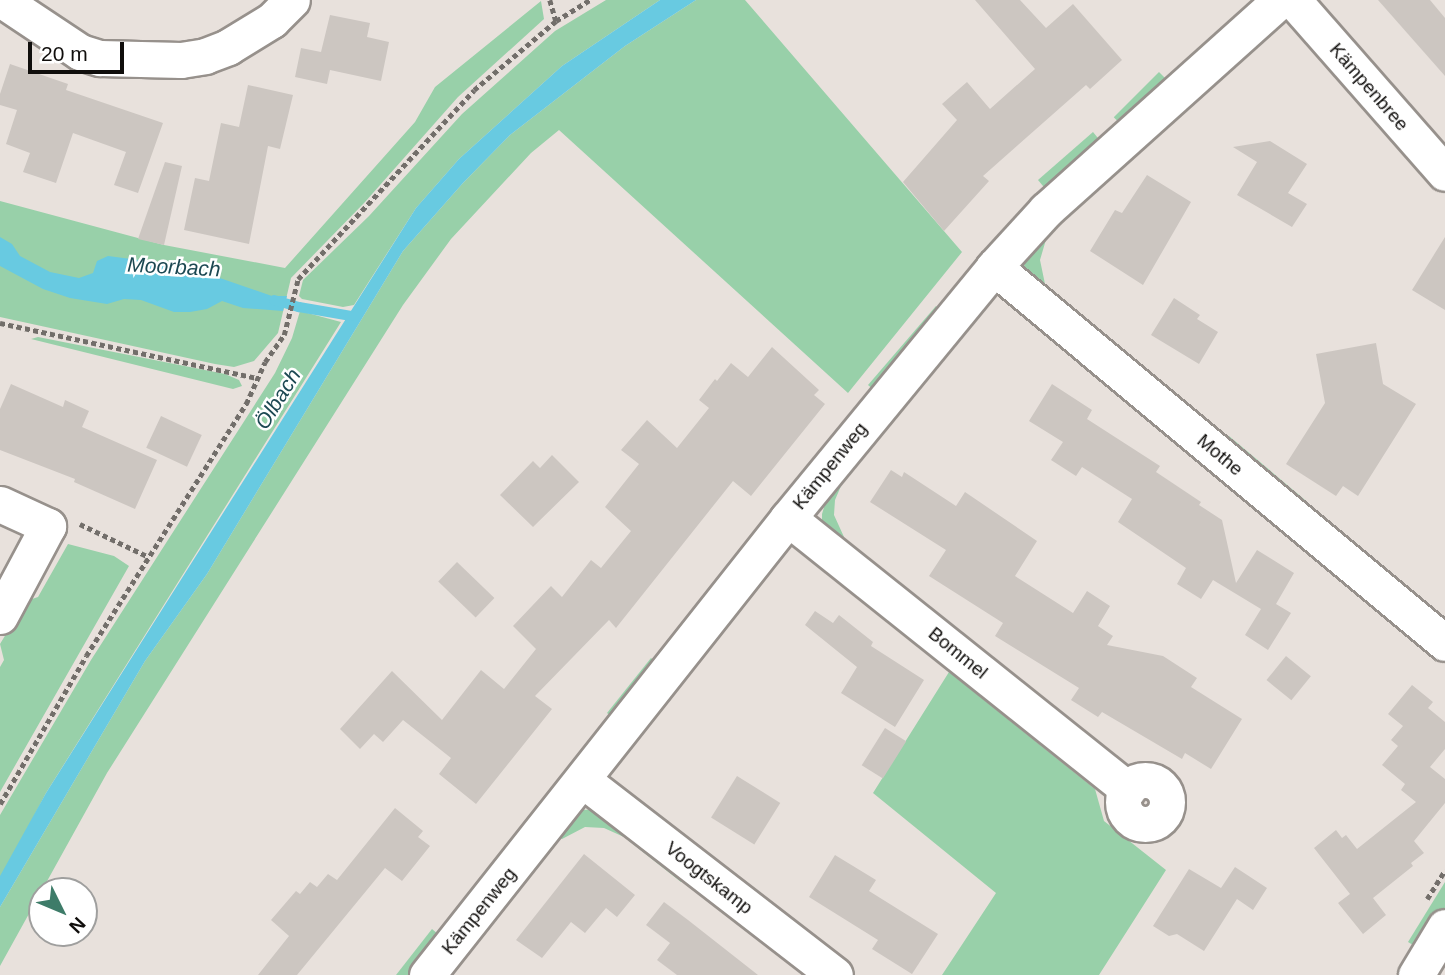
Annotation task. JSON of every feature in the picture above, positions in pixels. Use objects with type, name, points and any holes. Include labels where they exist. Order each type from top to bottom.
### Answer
[{"type":"street","points":[[2,0],[79,52],[100,58],[181,60],[205,56],[228,47],[272,20],[292,0]]},
{"type":"street","name":"Kämpenweg","points":[[428,975],[788,518],[994,267],[1046,210],[1280,0]]},
{"type":"street","name":"Kämpenbree","points":[[1293,0],[1445,173]]},
{"type":"street","name":"Mothe","points":[[994,267],[1445,643]]},
{"type":"street","points":[[0,504],[48,526],[0,616]]},
{"type":"street","name":"Bommel","points":[[788,518],[1128,789]]},
{"type":"street","name":"Voogtskamp","points":[[584,780],[835,975]]},
{"type":"street","points":[[1416,975],[1445,927]]},
{"type":"path","points":[[550,0],[556,21]]},
{"type":"path","points":[[0,804],[86,656],[246,404],[256,378],[284,335],[298,279],[474,90],[556,21],[590,0]]},
{"type":"path","points":[[0,323],[256,378]]},
{"type":"path","points":[[48,526],[74,522],[149,557]]},
{"type":"green space","points":[[606,0],[660,0],[562,66],[459,159],[416,208],[354,305],[343,307],[302,299],[299,296],[303,280],[369,216],[462,114],[555,31]]},
{"type":"green space","points":[[696,0],[745,0],[962,252],[848,393],[559,130],[531,153],[451,239],[403,305],[107,773],[49,877],[28,877],[28,915],[0,966],[0,907],[145,661],[207,574],[403,251],[510,135],[625,46]]},
{"type":"green space","points":[[541,1],[544,19],[458,97],[365,202],[291,278],[278,333],[254,361],[234,367],[215,364],[0,317],[0,201],[164,245],[285,268],[415,122],[435,87]]},
{"type":"green space","points":[[1159,72],[1171,84],[1126,129],[1114,117]]},
{"type":"green space","points":[[1093,132],[1102,143],[1049,189],[1043,186],[1038,180]]},
{"type":"green space","points":[[1050,226],[1040,260],[1045,284],[1039,291],[1025,275],[1024,266],[1026,256]]},
{"type":"green space","points":[[936,306],[945,315],[881,396],[868,385]]},
{"type":"green space","points":[[300,311],[341,322],[46,793],[0,881],[0,815],[91,660],[275,373],[292,338]]},
{"type":"green space","points":[[38,337],[225,374],[239,380],[242,386],[233,389],[31,339]]},
{"type":"green space","points":[[1229,436],[1305,500],[1299,507],[1223,443]]},
{"type":"green space","points":[[841,486],[835,500],[834,515],[844,537],[838,545],[822,525],[822,514],[825,504]]},
{"type":"green space","points":[[68,544],[114,556],[129,566],[0,792],[0,667],[4,660],[0,644],[26,601],[38,597]]},
{"type":"green space","points":[[651,658],[662,667],[612,717],[607,713]]},
{"type":"green space","points":[[949,672],[1095,789],[1104,821],[1166,870],[1099,975],[942,975],[996,893],[873,793]]},
{"type":"green space","points":[[596,809],[687,874],[681,882],[624,837],[604,828],[585,827],[562,839],[558,836],[570,820],[583,810]]},
{"type":"green space","points":[[1445,882],[1445,911],[1418,948],[1408,942]]},
{"type":"green space","points":[[432,929],[445,940],[416,975],[396,975]]},
{"type":"water","points":[[660,0],[696,0],[625,46],[510,135],[403,251],[207,574],[145,661],[0,907],[0,876],[46,793],[416,208],[459,159],[562,66]]},
{"type":"water","points":[[0,237],[12,244],[20,256],[50,272],[79,278],[93,273],[97,261],[108,256],[185,266],[272,296],[287,296],[283,311],[243,308],[222,301],[207,309],[190,312],[174,312],[141,300],[124,299],[107,304],[70,298],[43,289],[0,266]]},
{"type":"building","points":[[975,0],[1020,0],[1046,28],[1073,4],[1122,60],[1090,89],[1086,85],[983,176],[989,181],[944,231],[903,182],[957,120],[942,104],[967,82],[990,109],[1035,69]]},
{"type":"building","points":[[1378,0],[1430,0],[1445,18],[1445,76]]},
{"type":"building","points":[[330,15],[370,23],[367,37],[389,42],[381,81],[330,70],[327,84],[295,77],[301,48],[321,52]]},
{"type":"building","points":[[10,64],[68,84],[66,90],[163,123],[138,193],[114,185],[126,152],[73,133],[56,183],[23,172],[30,153],[6,144],[17,110],[0,105],[0,94]]},
{"type":"building","points":[[248,85],[293,95],[280,149],[268,146],[249,244],[184,230],[195,178],[209,181],[221,123],[239,127]]},
{"type":"building","points":[[1270,141],[1307,164],[1288,193],[1307,204],[1292,227],[1237,195],[1257,162],[1233,147]]},
{"type":"building","points":[[165,162],[182,166],[164,245],[138,239]]},
{"type":"building","points":[[1147,175],[1191,202],[1143,285],[1090,251],[1115,210],[1122,213]]},
{"type":"building","points":[[1445,237],[1445,310],[1412,290]]},
{"type":"building","points":[[1174,298],[1200,315],[1197,319],[1218,332],[1199,364],[1151,335]]},
{"type":"building","points":[[1376,343],[1383,384],[1416,404],[1358,496],[1343,486],[1336,496],[1286,464],[1325,403],[1316,354]]},
{"type":"building","points":[[772,347],[819,390],[814,395],[825,404],[751,496],[733,481],[616,628],[609,620],[535,696],[552,709],[476,804],[439,774],[451,758],[403,720],[383,742],[374,734],[360,749],[340,729],[392,671],[442,720],[481,670],[504,689],[536,649],[513,626],[551,586],[562,597],[591,560],[601,568],[631,531],[605,507],[639,464],[621,450],[647,420],[677,448],[709,408],[699,400],[715,379],[717,381],[731,363],[748,377]]},
{"type":"building","points":[[11,384],[63,407],[65,400],[89,411],[82,427],[157,460],[135,509],[74,482],[75,479],[0,450],[0,409]]},
{"type":"building","points":[[1052,384],[1092,410],[1087,419],[1160,466],[1156,472],[1201,502],[1199,505],[1222,520],[1236,583],[1257,550],[1294,573],[1276,604],[1291,613],[1268,650],[1245,635],[1261,609],[1213,580],[1201,599],[1177,584],[1186,568],[1118,522],[1132,499],[1082,467],[1076,476],[1051,460],[1063,442],[1029,421]]},
{"type":"building","points":[[161,416],[202,435],[187,467],[146,448]]},
{"type":"building","points":[[552,455],[579,482],[533,527],[500,495],[533,461],[540,468]]},
{"type":"building","points":[[891,470],[902,477],[904,472],[956,506],[965,492],[1037,541],[1015,576],[1073,613],[1087,591],[1110,606],[1098,626],[1113,636],[1107,645],[1163,656],[1197,678],[1191,687],[1242,719],[1211,769],[1185,753],[1182,759],[1102,712],[1098,717],[1071,700],[1079,688],[995,636],[1003,623],[929,576],[946,550],[870,502]]},
{"type":"building","points":[[457,562],[494,598],[476,618],[438,581]]},
{"type":"building","points":[[815,611],[833,623],[839,615],[873,642],[871,646],[924,680],[895,727],[841,693],[857,667],[805,625]]},
{"type":"building","points":[[1286,656],[1311,676],[1291,700],[1266,680]]},
{"type":"building","points":[[1412,685],[1433,702],[1428,708],[1445,722],[1445,749],[1430,767],[1445,779],[1445,803],[1414,841],[1424,853],[1411,863],[1413,866],[1373,898],[1386,915],[1363,934],[1338,903],[1350,894],[1314,848],[1336,830],[1342,838],[1346,835],[1357,849],[1416,802],[1401,790],[1405,784],[1382,765],[1398,746],[1391,740],[1403,726],[1388,714]]},
{"type":"building","points":[[885,728],[906,741],[883,779],[862,765]]},
{"type":"building","points":[[737,776],[780,803],[754,845],[711,818]]},
{"type":"building","points":[[395,808],[423,831],[418,837],[430,846],[402,881],[385,868],[297,975],[258,975],[289,936],[271,920],[296,891],[300,894],[310,882],[317,887],[328,874],[337,880]]},
{"type":"building","points":[[584,854],[635,895],[617,917],[606,908],[585,933],[571,922],[542,958],[516,940]]},
{"type":"building","points":[[835,855],[876,880],[869,891],[938,934],[912,974],[872,949],[878,940],[809,897]]},
{"type":"building","points":[[1235,867],[1267,888],[1253,910],[1237,899],[1204,951],[1177,934],[1169,936],[1153,926],[1189,869],[1221,888]]},
{"type":"building","points":[[664,902],[758,975],[677,975],[657,960],[670,943],[646,925]]},
{"type":"waterway","name":"Moorbach","points":[[274,300],[351,316]]},
{"type":"water label","name":"Ölbach","points":[[278,399]]}]
